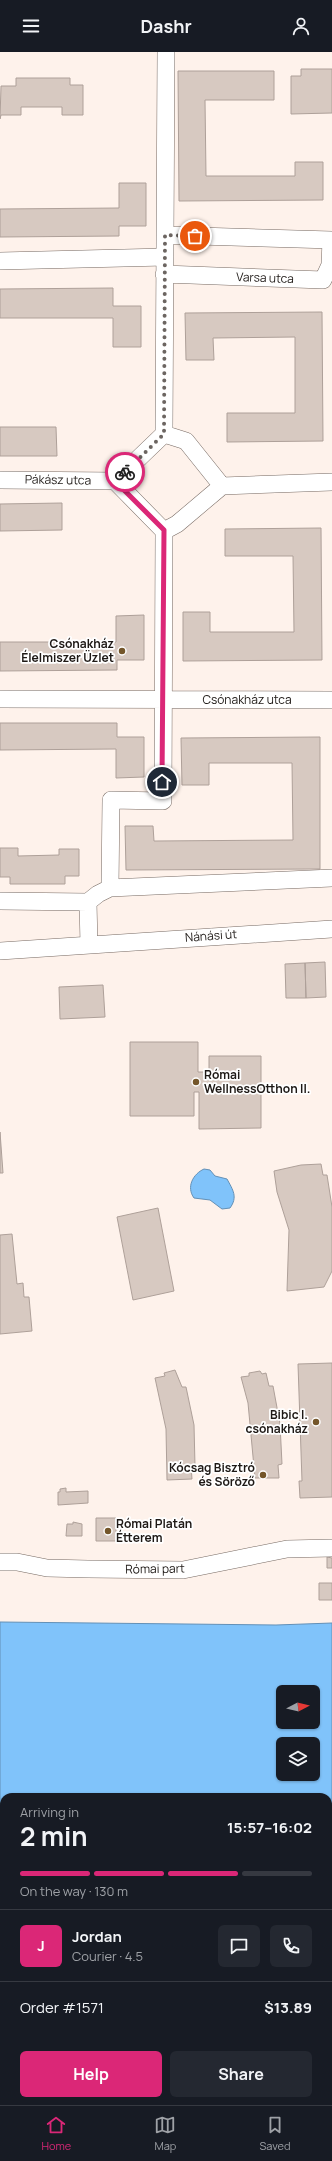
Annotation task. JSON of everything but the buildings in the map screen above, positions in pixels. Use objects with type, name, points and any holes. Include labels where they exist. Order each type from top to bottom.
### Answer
[{"type":"street","points":[[110,888],[111,800],[163,801],[164,530],[115,481],[164,434],[166,52]]},
{"type":"street","name":"Varsa utca","points":[[164,274],[323,280],[330,265],[332,240],[165,235]]},
{"type":"street","points":[[0,261],[165,257]]},
{"type":"street","points":[[164,434],[186,441],[222,486]]},
{"type":"street","name":"Pákász utca","points":[[0,480],[115,481]]},
{"type":"street","points":[[164,530],[177,524],[222,486],[332,482]]},
{"type":"street","name":"Csónakház utca","points":[[0,699],[163,701],[332,700]]},
{"type":"street","points":[[0,901],[88,902],[98,894],[110,888],[332,878]]},
{"type":"street","points":[[88,902],[89,945]]},
{"type":"street","name":"Nánási út","points":[[0,951],[332,929]]},
{"type":"street","name":"Római part","points":[[0,1562],[16,1562],[47,1568],[88,1570],[183,1570],[287,1549],[332,1548]]},
{"type":"water","points":[[204,1169],[210,1170],[215,1176],[227,1179],[234,1194],[234,1200],[230,1208],[222,1209],[210,1200],[194,1198],[191,1190],[192,1181],[200,1171]]},
{"type":"water","points":[[0,1622],[276,1625],[332,1623],[332,1793],[0,1793]]},
{"type":"way so far","points":[[125,472],[164,434],[165,235],[195,236]]},
{"type":"place","name":"Csónakház Élelmiszer Üzlet","points":[[122,651]]},
{"type":"place","name":"Római WellnessOtthon II.","points":[[196,1082]]},
{"type":"place","name":"Bibic I. csónakház","points":[[316,1422]]},
{"type":"place","name":"Kócsag Bisztró és Söröző","points":[[263,1475]]},
{"type":"place","name":"Római Platán Étterem","points":[[108,1531]]},
{"type":"route","points":[[125,472],[115,481],[164,530],[162,782]]}]
